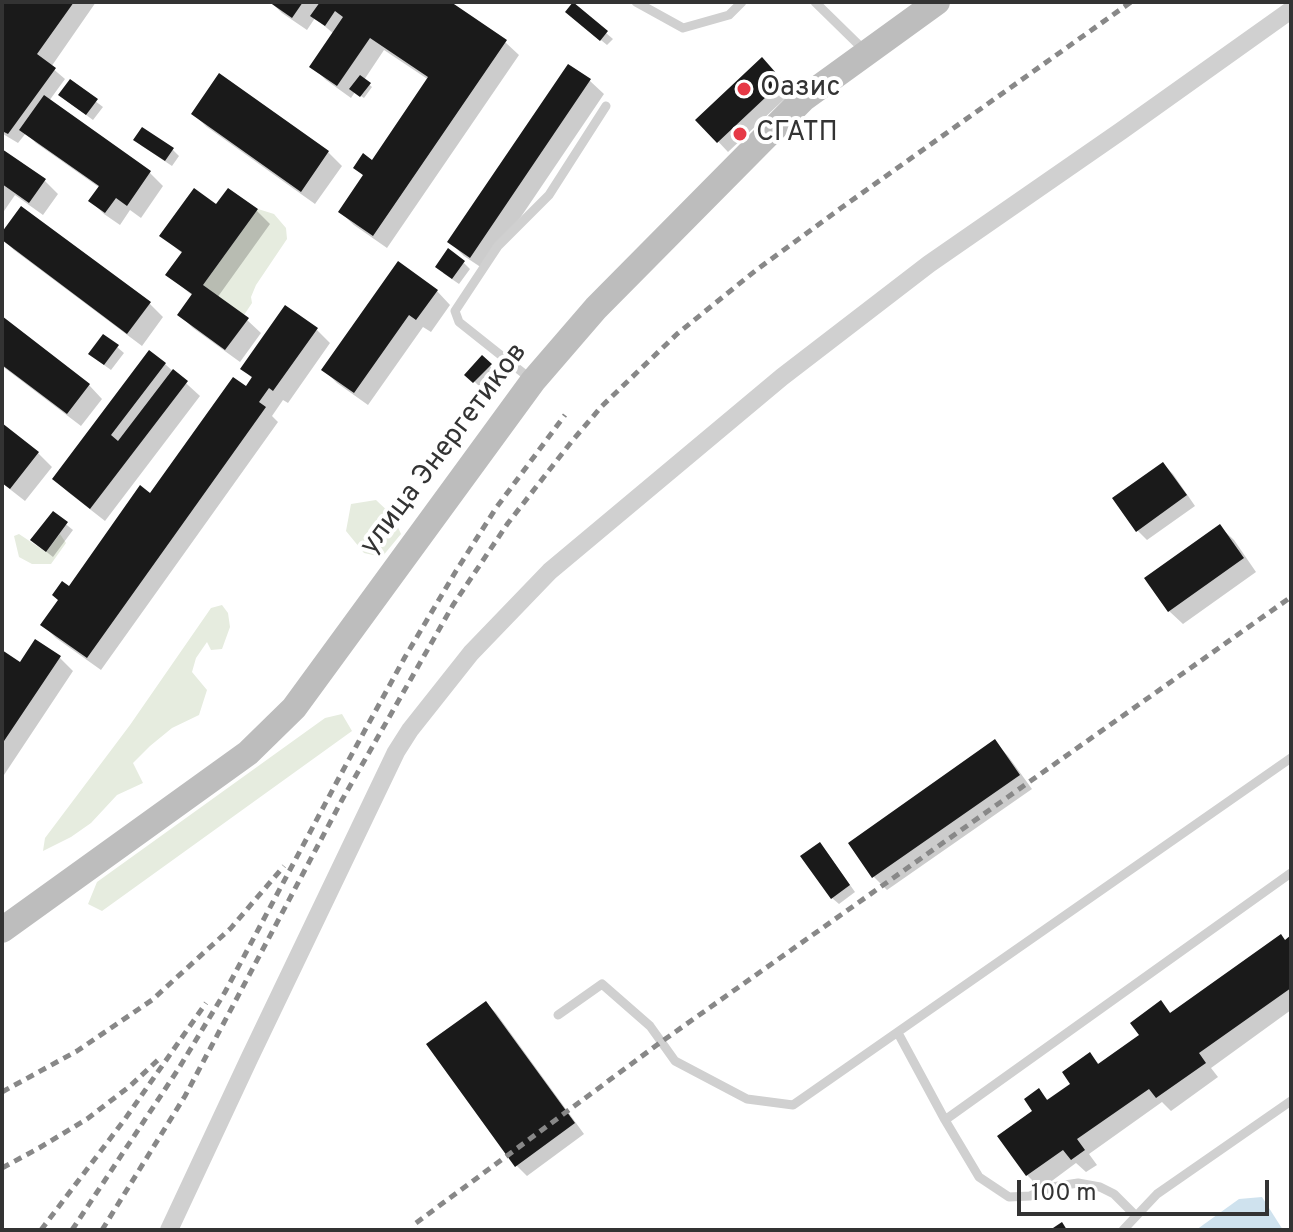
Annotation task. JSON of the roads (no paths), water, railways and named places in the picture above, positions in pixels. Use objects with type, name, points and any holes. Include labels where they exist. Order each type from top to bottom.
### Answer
[{"type":"street","name":"улица Энергетиков","points":[[2,930],[248,753],[294,708],[533,381],[596,308],[797,104],[937,2]]},
{"type":"street","points":[[169,1230],[396,752],[471,653],[550,571],[794,368],[929,264],[1291,10]]},
{"type":"lane","points":[[636,2],[683,28],[729,15],[742,2]]},
{"type":"lane","points":[[815,2],[867,53]]},
{"type":"lane","points":[[533,381],[459,322],[455,311],[498,246],[549,195],[606,106]]},
{"type":"lane","points":[[558,1015],[602,984],[650,1026],[675,1061],[747,1099],[793,1105],[1291,758]]},
{"type":"lane","points":[[945,1120],[1291,873]]},
{"type":"lane","points":[[898,1033],[979,1177],[1009,1197],[1030,1196],[1052,1187],[1078,1183],[1100,1187],[1114,1194],[1136,1216]]},
{"type":"lane","points":[[1123,1230],[1157,1194],[1291,1101]]},
{"type":"water","points":[[1262,1197],[1283,1230],[1196,1230],[1239,1199]]},
{"type":"railway","points":[[102,1230],[185,1096],[342,800],[453,605],[508,523],[572,441],[602,406],[677,334],[755,271],[1131,2]]},
{"type":"railway","points":[[72,1230],[179,1068],[225,992],[405,657],[456,571],[496,508],[565,415]]},
{"type":"railway","points":[[416,1223],[661,1042],[1291,597]]},
{"type":"railway","points":[[2,1092],[77,1051],[152,1000],[231,928],[284,866]]},
{"type":"railway","points":[[41,1230],[125,1119],[206,1003]]},
{"type":"railway","points":[[2,1168],[87,1119],[160,1058]]},
{"type":"place","name":"Оазис","points":[[744,89]]},
{"type":"place","name":"СГАТП","points":[[740,134]]}]
